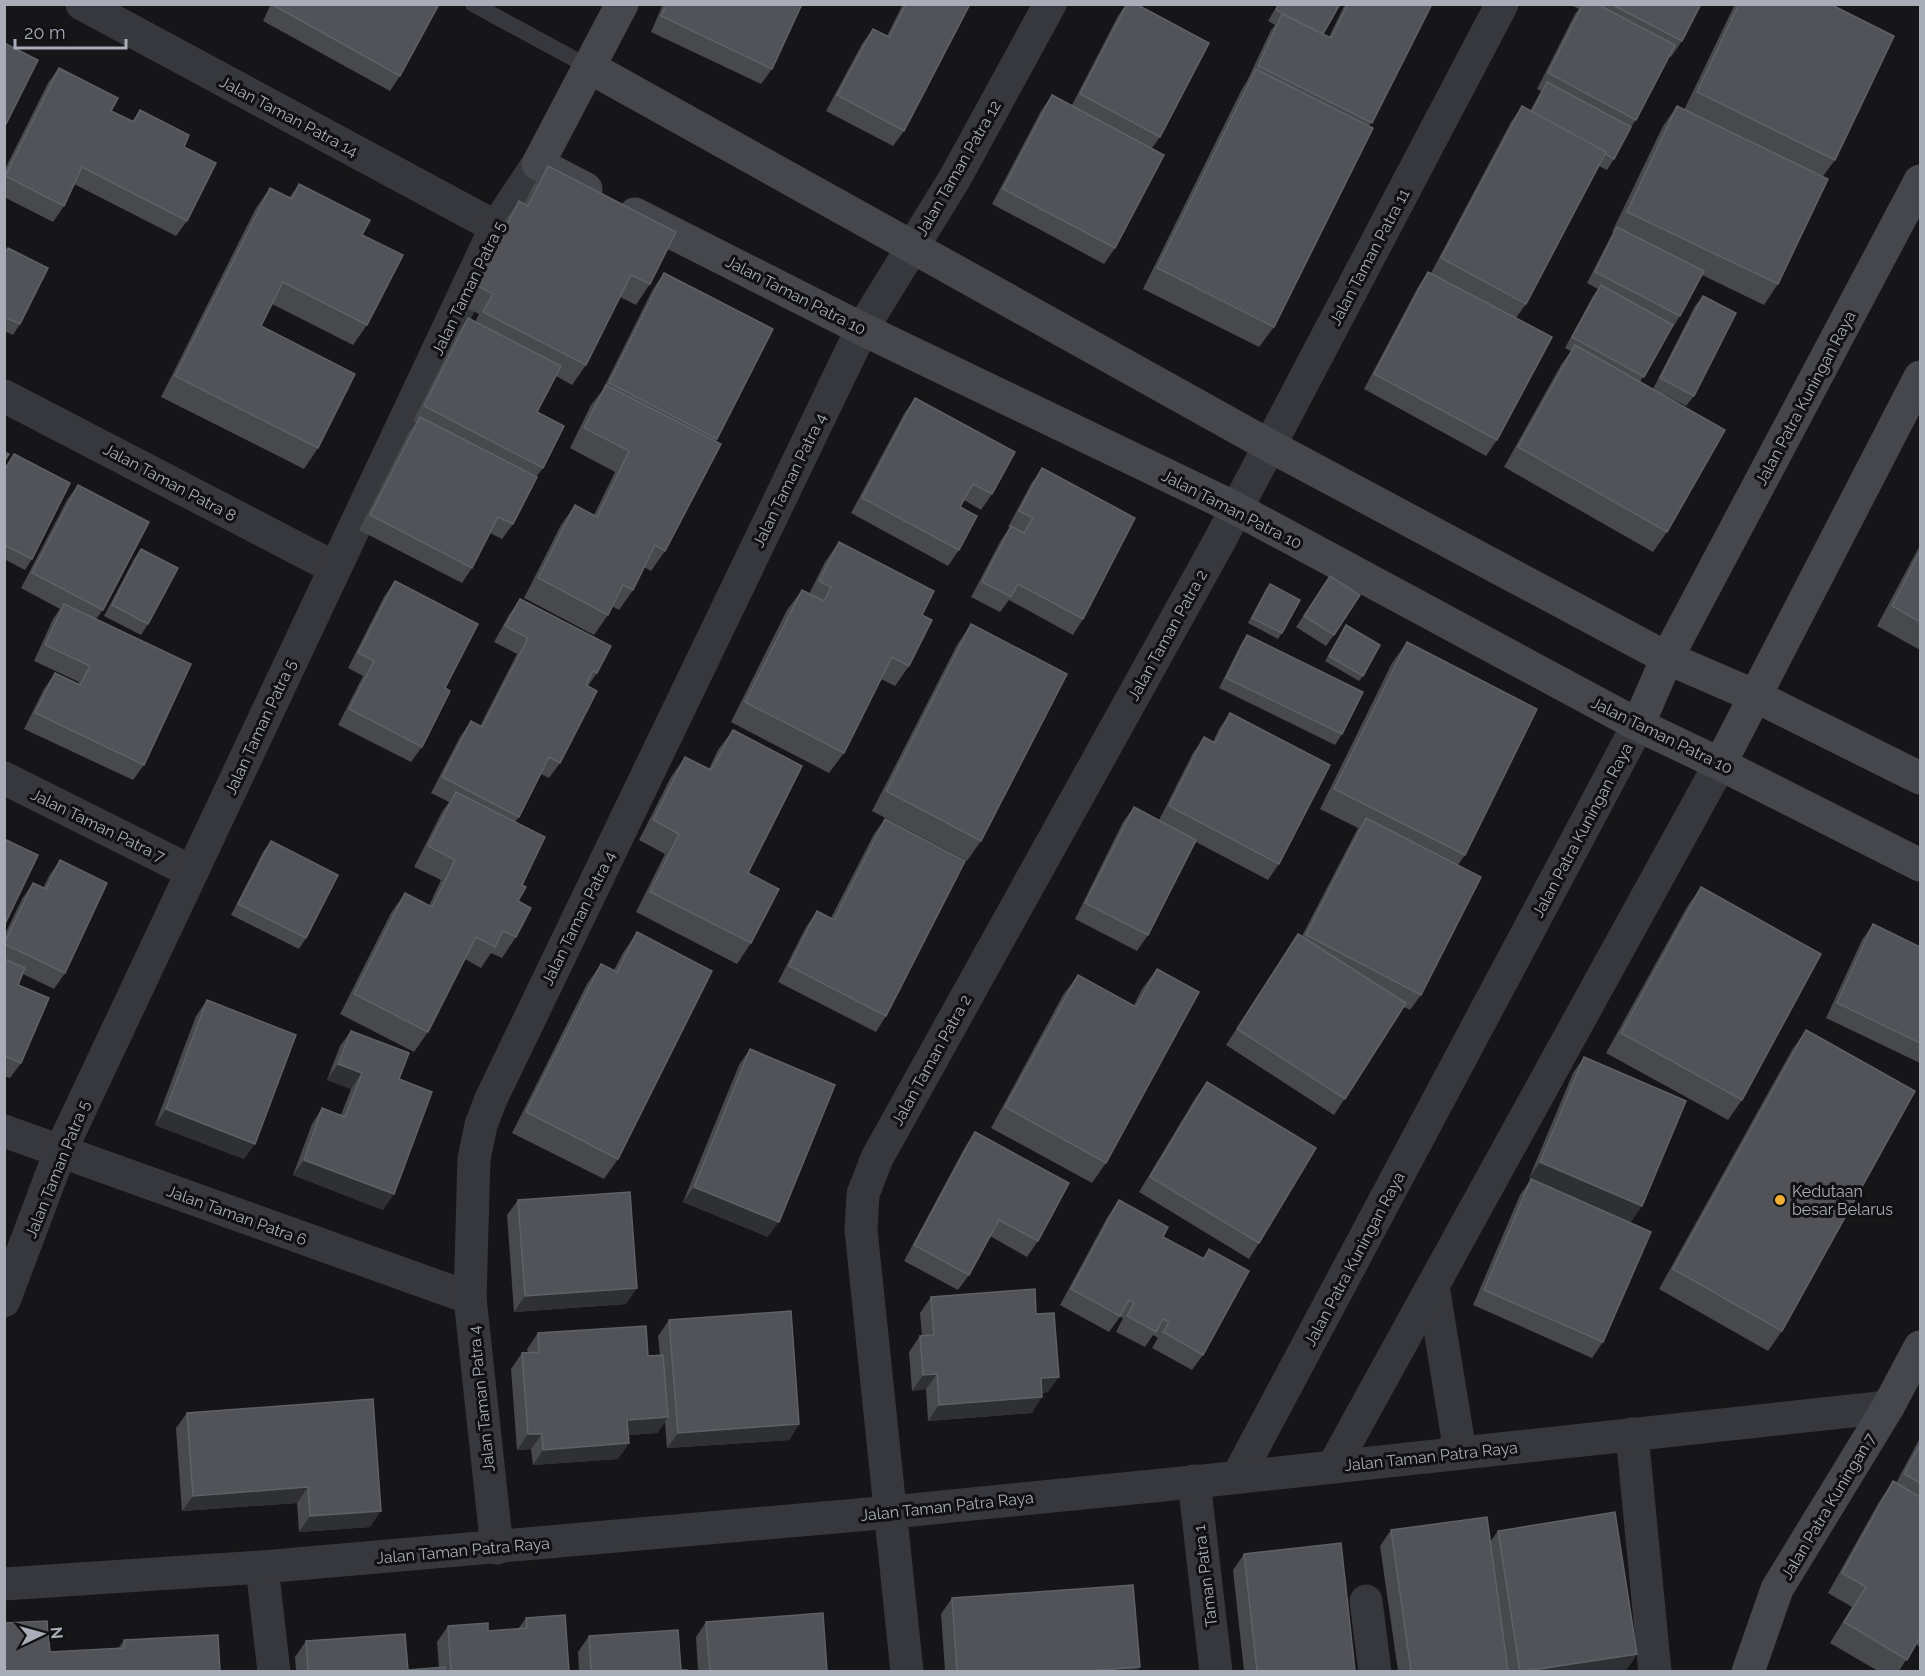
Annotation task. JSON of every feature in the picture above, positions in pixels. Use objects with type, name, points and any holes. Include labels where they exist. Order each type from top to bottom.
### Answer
[{"type":"street","name":"Jalan Taman Patra 14","points":[[82,4],[496,227]]},
{"type":"street","points":[[538,164],[622,4]]},
{"type":"street","name":"Jalan Taman Patra 12","points":[[861,329],[955,178],[1050,4]]},
{"type":"street","name":"Jalan Taman Patra 11","points":[[1235,508],[1270,446],[1502,4]]},
{"type":"street","points":[[589,68],[1270,446],[1667,658],[1755,696],[1920,778]]},
{"type":"street","name":"Jalan Taman Patra 5","points":[[4,1301],[60,1152],[496,227],[538,164]]},
{"type":"street","name":"Jalan Taman Patra 10","points":[[538,164],[861,329],[1235,508],[1638,725],[1920,866]]},
{"type":"street","name":"Jalan Patra Kuningan Raya","points":[[1238,1476],[1638,725],[1667,658],[1920,181]]},
{"type":"street","name":"Jalan Taman Patra 4","points":[[497,1548],[470,1298],[474,1159],[481,1125],[491,1099],[861,329]]},
{"type":"street","points":[[1333,1467],[1720,764],[1920,377]]},
{"type":"street","name":"Jalan Taman Patra 8","points":[[4,396],[335,568]]},
{"type":"street","name":"Jalan Taman Patra 2","points":[[908,1671],[861,1230],[863,1194],[877,1158],[1220,540],[1235,508]]},
{"type":"street","name":"Jalan Taman Patra 7","points":[[4,778],[192,872]]},
{"type":"street","name":"Jalan Taman Patra 6","points":[[4,1131],[470,1298]]},
{"type":"street","points":[[1433,1286],[1460,1452]]},
{"type":"street","name":"Jalan Patra Kuningan 7","points":[[1748,1671],[1777,1589],[1888,1407],[1920,1347]]},
{"type":"street","name":"Jalan Taman Patra Raya","points":[[4,1584],[262,1567],[497,1548],[892,1512],[1888,1407]]},
{"type":"street","points":[[1632,1434],[1656,1671]]},
{"type":"street","name":"Taman Patra 1","points":[[1194,1481],[1216,1671]]},
{"type":"street","points":[[262,1567],[274,1671]]},
{"type":"street","points":[[1366,1601],[1375,1671]]},
{"type":"lane","points":[[473,4],[589,68]]},
{"type":"building","points":[[274,4],[435,4],[438,6],[400,76]]},
{"type":"building","points":[[667,4],[802,4],[772,69],[661,16]]},
{"type":"building","points":[[906,4],[970,4],[904,131],[837,95],[873,29],[889,37]]},
{"type":"building","points":[[1127,4],[1136,4],[1209,43],[1160,137],[1080,94]]},
{"type":"building","points":[[1279,4],[1340,4],[1323,34],[1276,10]]},
{"type":"building","points":[[1348,4],[1432,4],[1372,123],[1258,66],[1282,14],[1331,38]]},
{"type":"building","points":[[1583,4],[1597,4],[1675,45],[1636,120],[1548,73]]},
{"type":"building","points":[[1611,4],[1701,4],[1682,41]]},
{"type":"building","points":[[1739,4],[1830,4],[1894,36],[1835,160],[1697,92]]},
{"type":"building","points":[[4,43],[38,60],[4,128]]},
{"type":"building","points":[[59,68],[118,98],[111,111],[134,122],[140,110],[189,135],[184,147],[216,163],[187,221],[82,167],[64,206],[5,176]]},
{"type":"building","points":[[1256,69],[1373,128],[1274,327],[1157,268]]},
{"type":"building","points":[[1547,82],[1631,127],[1614,159],[1605,154],[1606,152],[1532,112]]},
{"type":"building","points":[[1052,95],[1164,155],[1115,248],[1003,189]]},
{"type":"building","points":[[1522,106],[1606,152],[1526,304],[1441,258]]},
{"type":"building","points":[[1677,106],[1828,179],[1778,284],[1627,212]]},
{"type":"building","points":[[548,166],[676,232],[650,284],[631,275],[586,365],[483,312],[493,294],[476,285],[519,201],[528,206]]},
{"type":"building","points":[[299,184],[370,220],[362,235],[403,255],[367,325],[283,282],[261,326],[355,374],[318,448],[175,376],[270,188],[292,199]]},
{"type":"building","points":[[1617,227],[1704,271],[1680,316],[1595,272]]},
{"type":"building","points":[[8,248],[48,268],[20,324],[4,317],[4,254]]},
{"type":"building","points":[[1428,272],[1552,337],[1497,440],[1374,374]]},
{"type":"building","points":[[664,273],[773,329],[717,439],[609,383]]},
{"type":"building","points":[[1601,285],[1673,325],[1644,377],[1572,337]]},
{"type":"building","points":[[1703,296],[1736,313],[1694,396],[1660,378]]},
{"type":"building","points":[[468,318],[561,366],[537,412],[564,426],[543,468],[424,406]]},
{"type":"building","points":[[1575,345],[1725,430],[1667,532],[1518,447]]},
{"type":"building","points":[[606,385],[721,444],[665,551],[655,545],[633,590],[623,585],[608,615],[538,578],[575,505],[597,517],[629,451],[584,428]]},
{"type":"building","points":[[915,398],[1015,452],[992,494],[973,484],[960,507],[977,516],[959,550],[862,498]]},
{"type":"building","points":[[420,417],[537,477],[513,524],[498,517],[472,568],[370,515]]},
{"type":"building","points":[[4,452],[9,454],[4,462]]},
{"type":"building","points":[[14,454],[70,483],[32,559],[4,545],[4,472]]},
{"type":"building","points":[[1042,468],[1135,518],[1083,619],[1018,584],[1011,597],[982,582],[1011,526],[1024,533],[1033,518],[1019,511]]},
{"type":"building","points":[[78,485],[149,522],[103,610],[32,573]]},
{"type":"building","points":[[839,542],[934,591],[922,615],[932,620],[909,666],[892,657],[844,753],[745,702],[802,590],[824,601],[831,587],[819,581]]},
{"type":"building","points":[[141,549],[178,568],[148,624],[112,605]]},
{"type":"building","points":[[1920,551],[1920,622],[1892,606]]},
{"type":"building","points":[[1330,576],[1360,595],[1334,635],[1304,616]]},
{"type":"building","points":[[395,581],[478,624],[445,688],[450,691],[422,747],[349,709],[374,661],[358,653]]},
{"type":"building","points":[[1270,584],[1300,600],[1282,633],[1252,618]]},
{"type":"building","points":[[520,599],[611,646],[597,673],[593,671],[586,685],[597,691],[560,763],[549,757],[519,817],[442,777],[471,721],[482,727],[528,638],[505,626]]},
{"type":"building","points":[[64,604],[191,664],[144,765],[35,713],[55,673],[80,685],[90,666],[45,645]]},
{"type":"building","points":[[971,624],[1067,674],[981,841],[886,791]]},
{"type":"building","points":[[1346,625],[1380,645],[1363,676],[1329,656]]},
{"type":"building","points":[[1247,635],[1363,692],[1342,734],[1226,678]]},
{"type":"building","points":[[1407,642],[1537,709],[1465,855],[1334,789]]},
{"type":"building","points":[[1230,713],[1330,765],[1279,864],[1169,806],[1204,737],[1215,743]]},
{"type":"building","points":[[733,730],[802,766],[748,873],[779,889],[751,943],[650,892],[679,834],[653,820],[685,757],[711,770]]},
{"type":"building","points":[[456,792],[545,837],[522,885],[526,887],[518,901],[531,908],[516,937],[503,931],[495,947],[476,937],[428,1032],[354,994],[405,893],[432,907],[455,860],[428,846]]},
{"type":"building","points":[[1134,807],[1196,840],[1148,935],[1085,903]]},
{"type":"building","points":[[1366,818],[1481,877],[1421,995],[1306,935]]},
{"type":"building","points":[[885,819],[965,861],[886,1016],[789,966],[817,911],[834,920]]},
{"type":"building","points":[[4,839],[38,855],[4,926]]},
{"type":"building","points":[[271,841],[338,875],[306,938],[238,904]]},
{"type":"building","points":[[60,860],[107,883],[65,973],[4,944],[33,883],[46,889]]},
{"type":"building","points":[[1701,887],[1821,954],[1742,1100],[1621,1033]]},
{"type":"building","points":[[1873,924],[1920,947],[1920,1043],[1837,1003]]},
{"type":"building","points":[[637,932],[712,971],[618,1159],[526,1112],[601,964],[617,972]]},
{"type":"building","points":[[1298,934],[1406,1003],[1345,1099],[1237,1029]]},
{"type":"building","points":[[4,959],[25,968],[18,985],[49,998],[21,1063],[4,1056]]},
{"type":"building","points":[[1157,969],[1199,992],[1106,1163],[1005,1107],[1078,975],[1136,1007]]},
{"type":"building","points":[[207,1000],[296,1035],[255,1144],[166,1109]]},
{"type":"building","name":"Kedutaan besar Belarus","points":[[1806,1030],[1915,1091],[1782,1331],[1673,1269]]},
{"type":"building","points":[[351,1031],[409,1053],[399,1079],[432,1092],[394,1194],[304,1160],[322,1108],[345,1117],[362,1073],[338,1064]]},
{"type":"building","points":[[750,1049],[835,1085],[779,1222],[694,1187]]},
{"type":"building","points":[[1584,1057],[1686,1101],[1642,1206],[1540,1162]]},
{"type":"building","points":[[1207,1082],[1316,1148],[1259,1243],[1150,1177]]},
{"type":"building","points":[[975,1132],[1069,1183],[1038,1241],[999,1220],[969,1275],[914,1245]]},
{"type":"building","points":[[1531,1179],[1651,1232],[1603,1342],[1484,1290]]},
{"type":"building","points":[[630,1192],[637,1288],[525,1296],[518,1200]]},
{"type":"building","points":[[1119,1200],[1168,1227],[1163,1237],[1204,1259],[1209,1249],[1249,1271],[1203,1355],[1163,1332],[1169,1322],[1163,1319],[1156,1332],[1127,1316],[1134,1303],[1129,1300],[1120,1316],[1071,1289]]},
{"type":"building","points":[[1035,1289],[1036,1314],[1054,1313],[1059,1377],[1041,1378],[1042,1397],[939,1405],[937,1374],[923,1375],[920,1336],[934,1335],[931,1297]]},
{"type":"building","points":[[791,1311],[799,1424],[678,1433],[669,1320]]},
{"type":"building","points":[[646,1326],[648,1356],[663,1355],[668,1417],[627,1420],[629,1443],[543,1450],[542,1434],[528,1434],[522,1353],[539,1352],[538,1333]]},
{"type":"building","points":[[373,1399],[381,1511],[310,1516],[308,1487],[193,1496],[187,1413]]},
{"type":"building","points":[[1920,1444],[1920,1483],[1904,1474]]},
{"type":"building","points":[[1893,1481],[1920,1497],[1920,1637],[1907,1660],[1844,1622],[1866,1587],[1842,1573]]},
{"type":"building","points":[[1615,1512],[1637,1654],[1520,1671],[1498,1531]]},
{"type":"building","points":[[1487,1517],[1508,1671],[1411,1671],[1391,1530]]},
{"type":"building","points":[[1341,1543],[1355,1671],[1257,1671],[1244,1554]]},
{"type":"building","points":[[1133,1585],[1140,1667],[1086,1671],[957,1671],[952,1598]]},
{"type":"building","points":[[823,1613],[827,1671],[710,1671],[706,1622]]},
{"type":"building","points":[[565,1615],[569,1671],[451,1671],[448,1626],[488,1623],[488,1631],[527,1628],[526,1618]]},
{"type":"building","points":[[47,1621],[50,1652],[124,1648],[124,1640],[218,1635],[220,1671],[4,1671],[4,1623]]},
{"type":"building","points":[[678,1630],[681,1670],[687,1671],[591,1671],[589,1636]]},
{"type":"building","points":[[405,1634],[408,1670],[445,1667],[445,1671],[308,1671],[306,1641]]},
{"type":"place","name":"Kedutaan besar Belarus","points":[[1780,1200]]}]
